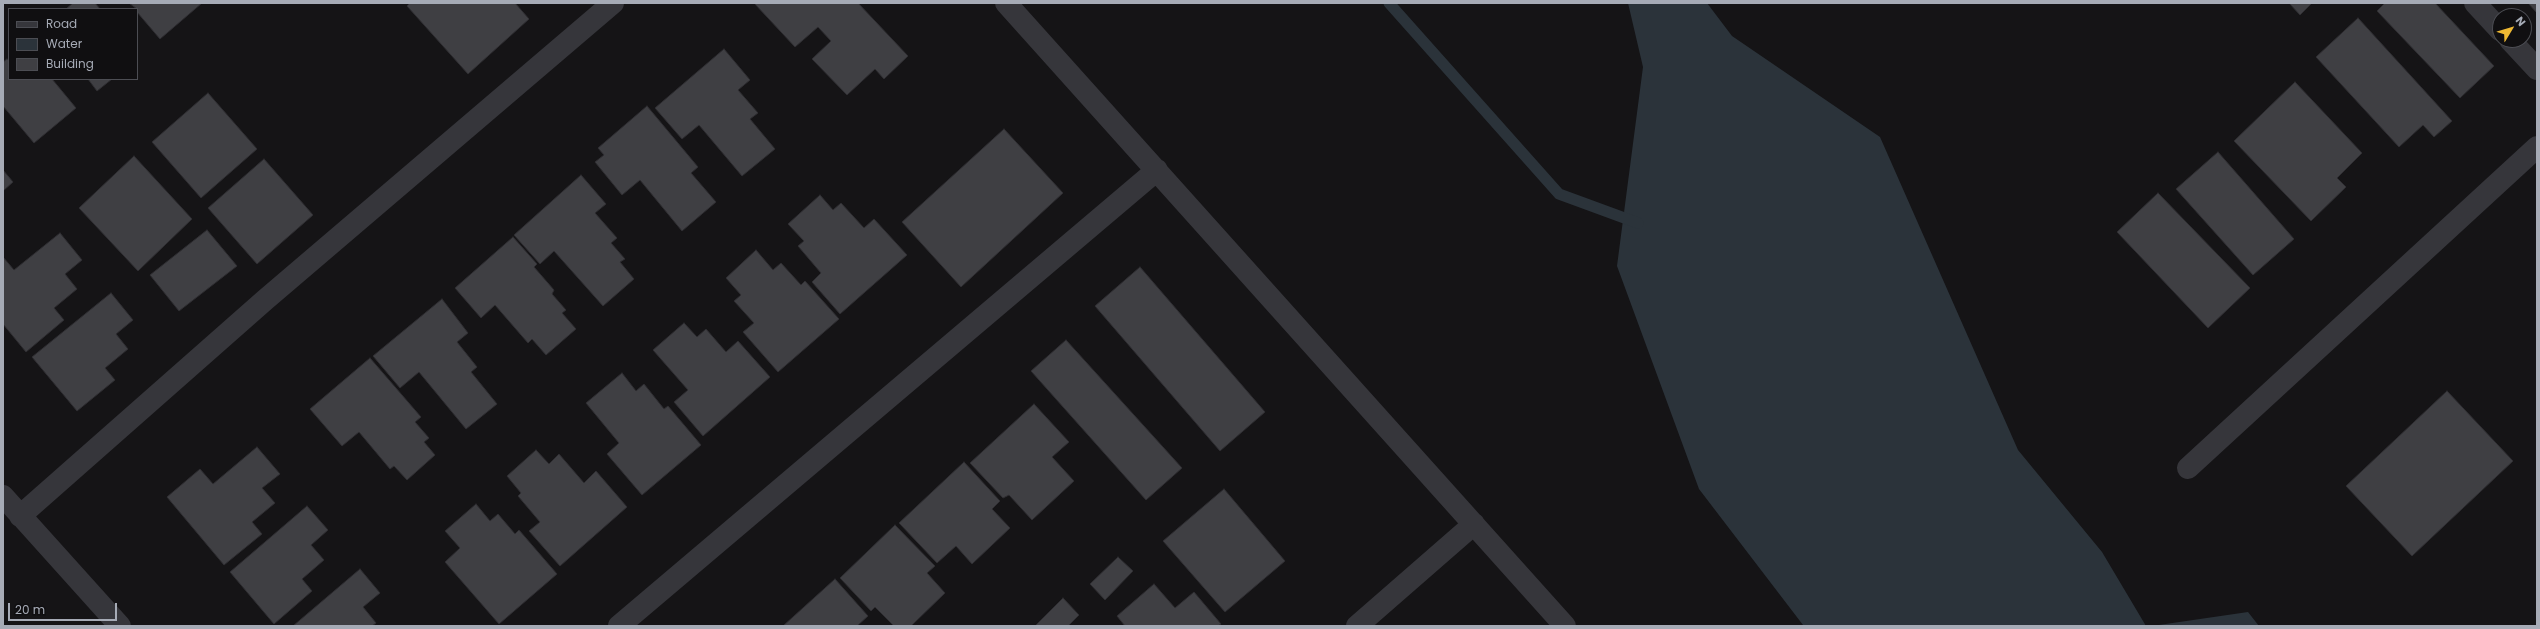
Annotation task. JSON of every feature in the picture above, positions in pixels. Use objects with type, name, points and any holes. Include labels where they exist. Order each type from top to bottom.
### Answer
[{"type":"street","points":[[20,516],[265,300],[613,3]]},
{"type":"street","points":[[1006,3],[1565,626]]},
{"type":"street","points":[[2475,3],[2492,21]]},
{"type":"street","points":[[2517,48],[2537,69]]},
{"type":"street","points":[[2188,468],[2537,147]]},
{"type":"street","points":[[619,626],[1157,170]]},
{"type":"street","points":[[3,496],[120,626]]},
{"type":"street","points":[[1357,626],[1474,524]]},
{"type":"water","points":[[1628,3],[1707,3],[1732,36],[1880,137],[2018,450],[2102,552],[2146,626],[1803,625],[1699,489],[1617,266],[1643,67]]},
{"type":"water","points":[[2248,612],[2259,626],[2152,626]]},
{"type":"building","points":[[73,3],[95,3],[99,8],[67,8]]},
{"type":"building","points":[[129,3],[202,3],[160,39],[138,13],[138,8]]},
{"type":"building","points":[[410,3],[515,3],[529,19],[468,74],[407,6]]},
{"type":"building","points":[[754,3],[858,3],[908,56],[884,79],[875,69],[847,95],[812,59],[831,41],[818,27],[795,47]]},
{"type":"building","points":[[2289,3],[2312,3],[2300,15]]},
{"type":"building","points":[[2385,3],[2435,3],[2494,66],[2460,98],[2377,11]]},
{"type":"building","points":[[2528,3],[2537,3],[2537,13]]},
{"type":"building","points":[[2358,18],[2452,121],[2434,137],[2423,125],[2399,147],[2316,57]]},
{"type":"building","points":[[724,49],[750,80],[738,90],[758,113],[750,119],[775,149],[742,176],[699,125],[682,139],[655,108]]},
{"type":"building","points":[[7,59],[8,60],[8,80],[53,80],[76,108],[34,143],[3,106],[3,62]]},
{"type":"building","points":[[89,80],[111,80],[97,91]]},
{"type":"building","points":[[2295,82],[2362,153],[2337,178],[2346,187],[2311,221],[2234,141]]},
{"type":"building","points":[[208,93],[257,149],[201,198],[152,142]]},
{"type":"building","points":[[647,106],[698,167],[691,173],[716,202],[682,231],[640,180],[622,195],[595,162],[604,155],[598,148]]},
{"type":"building","points":[[1004,129],[1063,193],[961,287],[902,222]]},
{"type":"building","points":[[2218,152],[2294,239],[2253,275],[2176,189]]},
{"type":"building","points":[[134,156],[192,219],[138,271],[79,208]]},
{"type":"building","points":[[264,159],[313,215],[257,264],[208,208]]},
{"type":"building","points":[[3,170],[13,182],[3,191]]},
{"type":"building","points":[[581,175],[606,204],[595,213],[617,238],[611,243],[625,259],[620,262],[634,279],[603,306],[554,251],[540,264],[514,235]]},
{"type":"building","points":[[2158,193],[2250,288],[2208,328],[2117,232]]},
{"type":"building","points":[[820,195],[833,210],[841,203],[864,228],[874,219],[907,255],[840,314],[812,282],[821,273],[798,246],[804,241],[788,224]]},
{"type":"building","points":[[207,230],[237,266],[179,311],[150,275]]},
{"type":"building","points":[[60,233],[82,260],[65,274],[77,289],[54,308],[64,320],[26,352],[3,324],[3,257],[14,270]]},
{"type":"building","points":[[513,237],[537,264],[534,267],[554,290],[552,294],[566,310],[562,313],[576,329],[546,355],[532,339],[528,343],[495,305],[481,318],[455,288]]},
{"type":"building","points":[[756,250],[773,270],[781,263],[801,285],[805,281],[839,319],[778,372],[743,332],[754,323],[734,301],[741,295],[726,278]]},
{"type":"building","points":[[1140,267],[1265,412],[1220,451],[1095,306]]},
{"type":"building","points":[[111,293],[133,320],[116,334],[128,349],[105,368],[115,380],[77,411],[32,357]]},
{"type":"building","points":[[442,299],[468,333],[457,342],[477,367],[471,372],[497,404],[466,429],[419,372],[400,388],[373,356]]},
{"type":"building","points":[[684,323],[697,337],[706,329],[726,352],[738,341],[770,377],[703,436],[674,402],[688,390],[653,350]]},
{"type":"building","points":[[1066,340],[1182,468],[1146,500],[1031,371]]},
{"type":"building","points":[[370,358],[421,417],[415,422],[429,438],[424,442],[435,455],[407,480],[394,466],[390,469],[359,432],[342,446],[310,409]]},
{"type":"building","points":[[622,373],[636,391],[644,384],[664,409],[668,406],[701,445],[642,495],[607,454],[619,443],[586,403]]},
{"type":"building","points":[[2447,391],[2513,461],[2412,556],[2346,486]]},
{"type":"building","points":[[1034,404],[1069,442],[1052,457],[1074,481],[1032,520],[1009,495],[1003,498],[970,463]]},
{"type":"building","points":[[257,447],[280,474],[262,488],[275,503],[252,522],[262,534],[224,565],[167,497],[200,469],[213,484]]},
{"type":"building","points":[[536,450],[549,464],[559,454],[584,483],[596,471],[627,507],[560,566],[529,531],[540,522],[518,496],[521,493],[507,476]]},
{"type":"building","points":[[964,462],[1000,501],[992,509],[1010,528],[972,564],[956,546],[937,563],[899,523]]},
{"type":"building","points":[[1224,489],[1285,561],[1225,612],[1163,541]]},
{"type":"building","points":[[476,504],[490,521],[498,514],[515,534],[519,530],[557,574],[499,624],[445,562],[460,548],[445,531]]},
{"type":"building","points":[[307,506],[328,530],[311,545],[324,560],[302,579],[312,591],[274,624],[230,572]]},
{"type":"building","points":[[895,525],[935,566],[927,573],[945,593],[911,626],[894,626],[875,607],[871,611],[840,578]]},
{"type":"building","points":[[1118,557],[1133,571],[1105,600],[1090,584]]},
{"type":"building","points":[[360,569],[380,593],[363,607],[376,623],[372,626],[293,626]]},
{"type":"building","points":[[835,579],[868,616],[857,626],[783,626]]},
{"type":"building","points":[[1154,584],[1175,608],[1194,592],[1221,624],[1218,626],[1125,626],[1117,616]]},
{"type":"building","points":[[1063,598],[1079,615],[1068,626],[1035,626]]},
{"type":"waterway","points":[[1389,3],[1559,194],[1638,223]]}]
